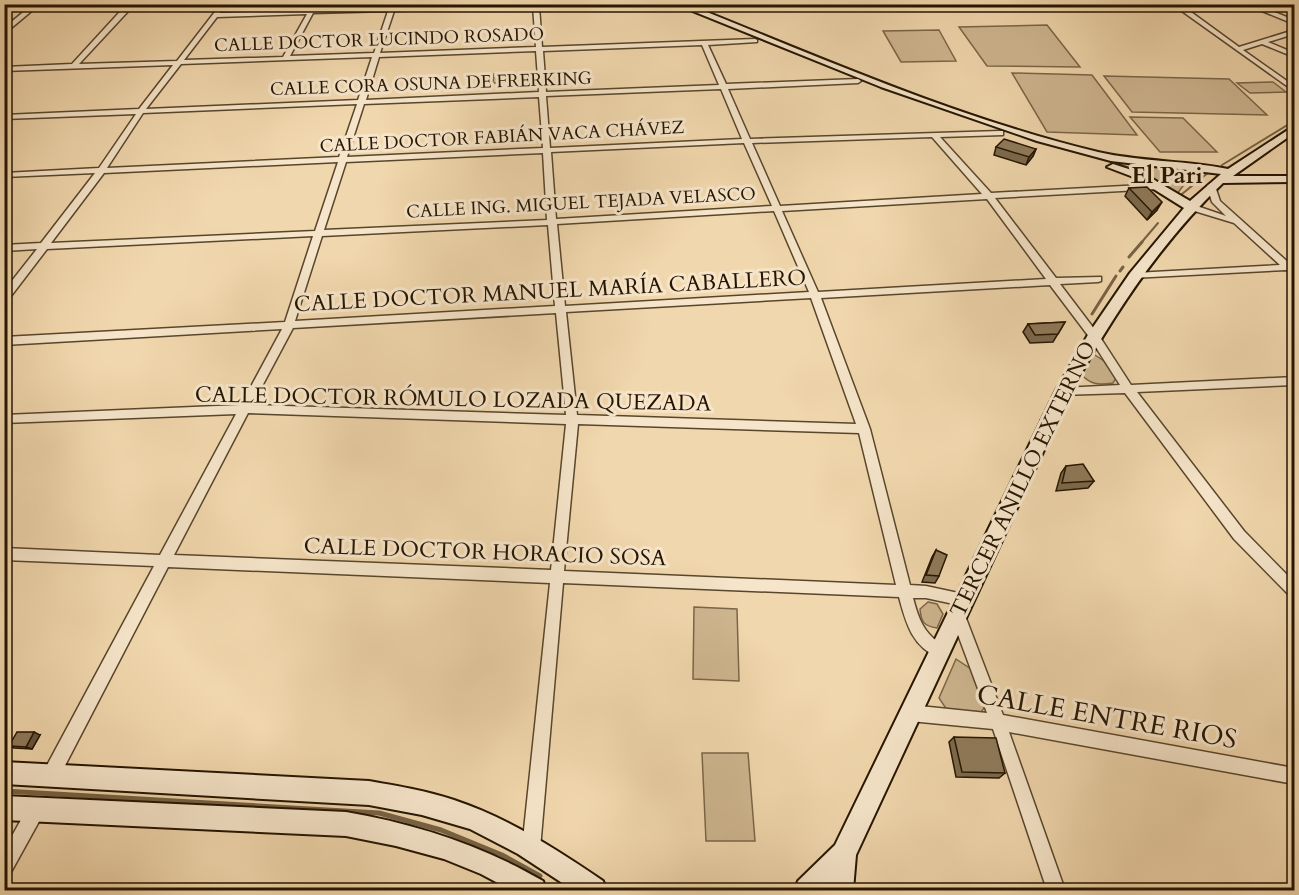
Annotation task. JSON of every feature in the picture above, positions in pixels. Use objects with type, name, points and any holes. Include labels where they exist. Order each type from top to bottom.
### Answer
[{"type":"highway","points":[[4,12],[28,4]]},
{"type":"street","points":[[4,32],[37,4]]},
{"type":"street","points":[[74,66],[131,5],[143,4]]},
{"type":"street","points":[[4,298],[102,170],[141,111],[224,4]]},
{"type":"street","points":[[286,58],[315,4]]},
{"type":"street","points":[[216,15],[392,7],[541,4]]},
{"type":"street","points":[[664,4],[968,114],[1095,154],[1142,163],[1211,168],[1220,180],[1216,202],[1292,269]]},
{"type":"street","points":[[679,4],[743,33],[755,41],[858,81],[1000,132],[1132,172],[1191,207],[1238,223]]},
{"type":"street","points":[[1175,4],[1294,89]]},
{"type":"street","points":[[1248,4],[1294,22]]},
{"type":"street","points":[[531,849],[572,421],[552,222],[536,5]]},
{"type":"street","points":[[51,775],[289,325],[392,7]]},
{"type":"street","points":[[1239,50],[1294,32]]},
{"type":"street","name":"CALLE DOCTOR LUCINDO ROSADO","points":[[4,69],[755,41]]},
{"type":"street","points":[[1262,42],[1294,55]]},
{"type":"street","points":[[705,43],[815,295],[864,429],[913,624],[927,642],[940,651]]},
{"type":"street","name":"CALLE CORA OSUNA DE FRERKING","points":[[4,117],[858,81]]},
{"type":"street","name":"TERCER ANILLO EXTERNO","points":[[807,891],[844,854],[1062,392],[1094,336],[1135,276],[1191,207],[1220,180],[1294,129]]},
{"type":"street","name":"CALLE DOCTOR FABIÁN VACA CHÁVEZ","points":[[4,176],[747,141],[1000,132]]},
{"type":"street","points":[[933,134],[989,196],[1094,336],[1129,390],[1239,535],[1294,591]]},
{"type":"street","points":[[1220,180],[1294,179]]},
{"type":"street","name":"CALLE ING. MIGUEL TEJADA VELASCO","points":[[4,248],[552,222],[1158,186]]},
{"type":"street","points":[[1135,276],[1292,269]]},
{"type":"street","name":"CALLE DOCTOR MANUEL MARÍA CABALLERO","points":[[4,341],[1098,279]]},
{"type":"street","points":[[1062,392],[1294,381]]},
{"type":"street","name":"CALLE DOCTOR RÓMULO LOZADA QUEZADA","points":[[4,419],[246,409],[864,429]]},
{"type":"street","name":"CALLE DOCTOR HORACIO SOSA","points":[[4,554],[906,591],[943,594],[960,606]]},
{"type":"street","points":[[960,606],[1056,891]]},
{"type":"street","name":"CALLE ENTRE RIOS","points":[[910,713],[998,722],[1294,776]]},
{"type":"street","points":[[4,773],[369,793],[411,800],[456,812],[499,831],[531,849],[594,891]]},
{"type":"street","points":[[4,808],[346,824],[399,832],[447,846],[486,863],[530,889]]},
{"type":"street","points":[[4,868],[36,810]]},
{"type":"street","name":"TERCER ANILLO EXTERNO","points":[[841,891],[844,854]]},
{"type":"shaded area","points":[[1047,25],[1080,67],[987,66],[959,27]]},
{"type":"shaded area","points":[[939,30],[956,61],[901,62],[883,31]]},
{"type":"shaded area","points":[[528,72],[528,82],[493,83],[494,74]]},
{"type":"shaded area","points":[[1012,73],[1092,75],[1137,135],[1047,132]]},
{"type":"shaded area","points":[[1104,76],[1229,79],[1267,115],[1132,112]]},
{"type":"shaded area","points":[[1273,82],[1286,92],[1250,93],[1237,83]]},
{"type":"shaded area","points":[[1130,117],[1183,118],[1217,152],[1160,152]]},
{"type":"shaded area","points":[[1108,159],[1199,171],[1177,194],[1153,178]]},
{"type":"shaded area","points":[[1092,353],[1104,361],[1116,378],[1113,383],[1095,383],[1087,380],[1080,373]]},
{"type":"shaded area","points":[[928,602],[937,604],[943,614],[937,628],[926,625],[921,617],[920,609]]},
{"type":"shaded area","points":[[694,607],[737,609],[739,681],[693,679]]},
{"type":"shaded area","points":[[956,659],[971,669],[984,708],[979,715],[947,710],[939,698]]},
{"type":"shaded area","points":[[702,753],[748,753],[755,841],[706,841]]},
{"type":"building","points":[[1004,139],[1036,149],[1029,157],[996,147]]},
{"type":"building","points":[[1147,187],[1162,202],[1152,212],[1129,188]]},
{"type":"building","points":[[1065,322],[1058,334],[1035,335],[1028,324]]},
{"type":"building","points":[[1083,464],[1094,481],[1062,483],[1066,466]]},
{"type":"building","points":[[936,550],[947,555],[939,576],[926,575]]},
{"type":"building","points":[[17,732],[34,732],[26,747],[9,746]]},
{"type":"building","points":[[954,737],[996,738],[1005,773],[962,772]]},
{"type":"waterway","points":[[1222,165],[1294,121]]},
{"type":"waterway","points":[[1182,194],[1209,172]]},
{"type":"waterway","points":[[1141,243],[1158,223]]},
{"type":"waterway","points":[[1129,257],[1142,242]]},
{"type":"waterway","points":[[1120,271],[1123,267]]},
{"type":"waterway","points":[[1092,314],[1116,276]]},
{"type":"waterway","points":[[4,791],[379,813],[441,830],[502,855],[540,876]]},
{"type":"district","name":"El Pari","points":[[1167,175]]}]
